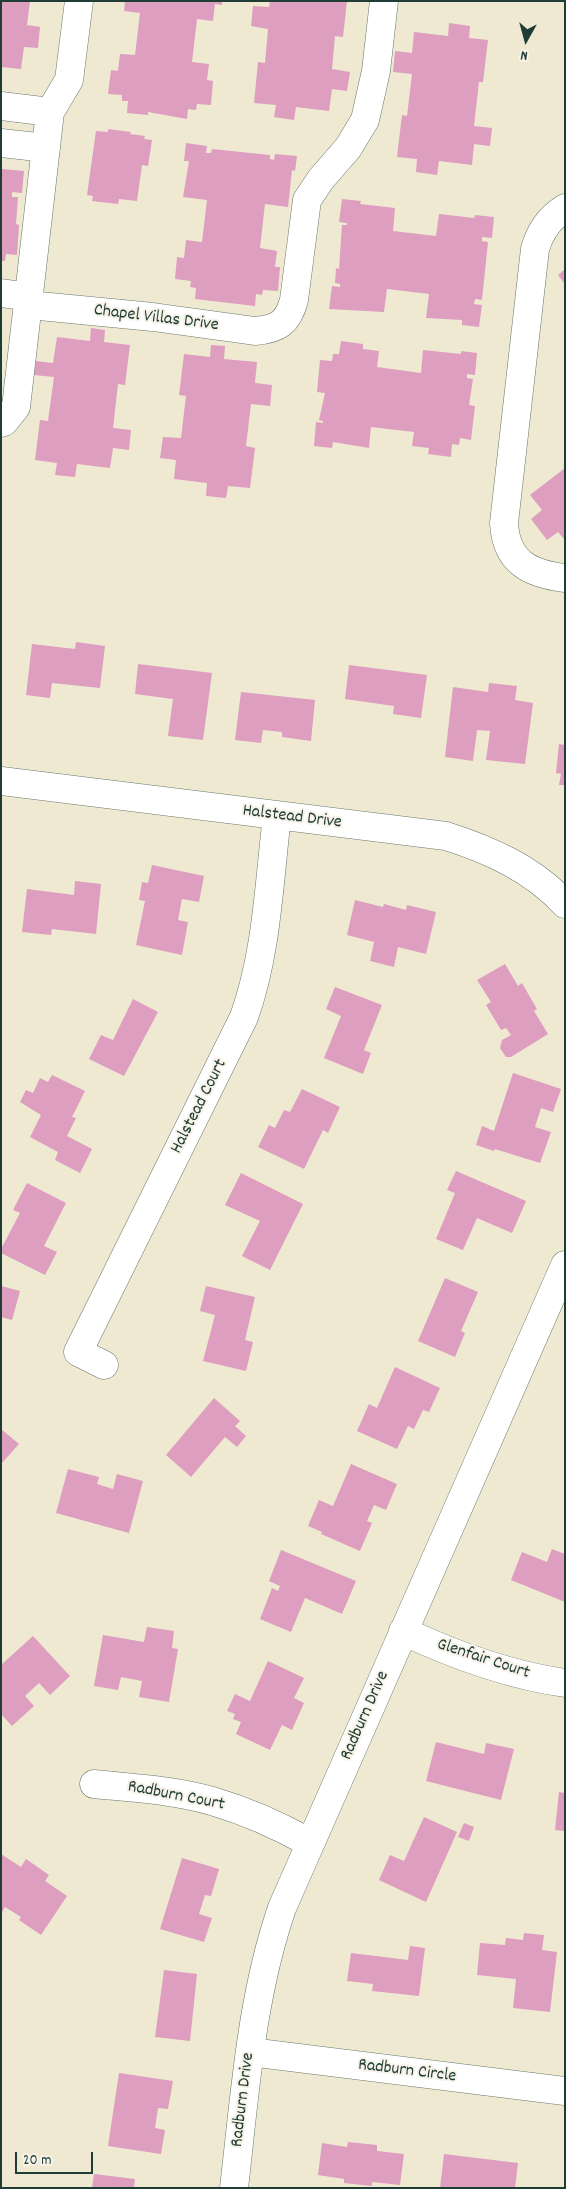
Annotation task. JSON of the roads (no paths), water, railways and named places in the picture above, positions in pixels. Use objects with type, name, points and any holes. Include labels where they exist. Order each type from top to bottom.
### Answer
[{"type":"street","points":[[1,423],[4,422],[16,407],[50,112],[69,80],[79,1]]},
{"type":"street","name":"Chapel Villas Drive","points":[[1,294],[29,301],[255,331],[269,330],[282,324],[290,314],[294,300],[307,200],[321,179],[348,148],[365,120],[376,71],[384,1]]},
{"type":"street","points":[[1,106],[50,112]]},
{"type":"street","points":[[1,143],[46,148]]},
{"type":"street","points":[[565,208],[553,216],[545,225],[535,249],[504,523],[512,554],[520,562],[541,575],[565,578]]},
{"type":"street","name":"Halstead Drive","points":[[1,781],[390,829],[454,839],[480,847],[514,863],[553,892],[565,904]]},
{"type":"street","name":"Halstead Court","points":[[104,1365],[78,1352],[244,1017],[254,985],[261,950],[276,816]]},
{"type":"street","name":"Radburn Drive","points":[[234,2188],[250,2052],[261,1979],[274,1931],[310,1843],[565,1264]]},
{"type":"street","name":"Glenfair Court","points":[[403,1631],[460,1656],[532,1677],[565,1683]]},
{"type":"street","name":"Radburn Court","points":[[94,1784],[186,1795],[209,1800],[265,1819],[310,1843]]},
{"type":"street","name":"Radburn Circle","points":[[250,2052],[565,2091]]}]
